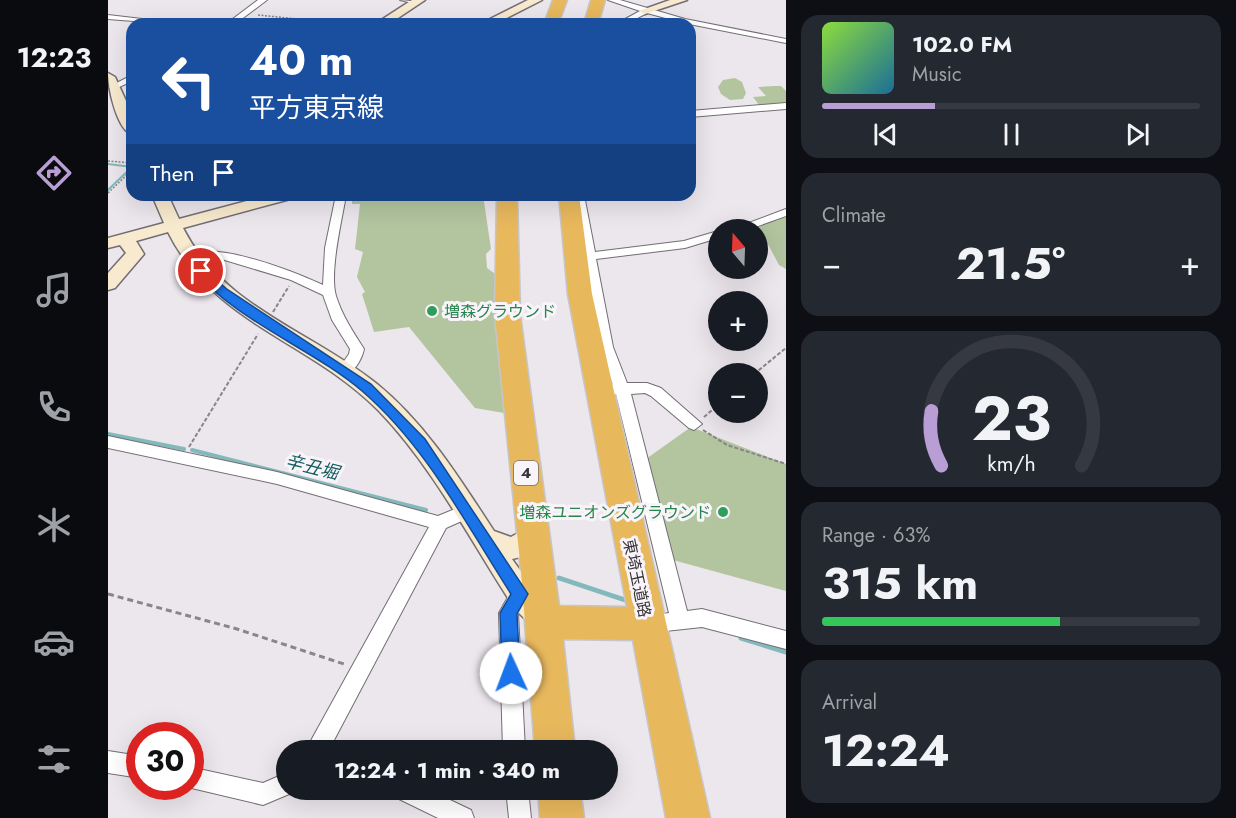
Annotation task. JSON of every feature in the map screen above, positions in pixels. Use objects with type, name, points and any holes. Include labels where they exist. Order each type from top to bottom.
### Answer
[{"type":"highway","points":[[552,18],[560,0]]},
{"type":"highway","points":[[593,18],[598,0]]},
{"type":"highway","name":"4","points":[[506,201],[504,228],[511,355],[534,535],[530,605],[553,740]]},
{"type":"highway","name":"東埼玉道路","points":[[570,201],[580,294],[610,388],[664,622],[688,818]]},
{"type":"highway","points":[[530,605],[557,622],[664,622]]},
{"type":"highway","points":[[560,800],[562,818]]},
{"type":"main road","points":[[499,18],[537,0]]},
{"type":"main road","points":[[645,11],[682,0]]},
{"type":"main road","points":[[391,18],[418,1]]},
{"type":"main road","points":[[112,91],[126,118]]},
{"type":"main road","points":[[163,201],[173,226],[192,258],[224,293],[344,370],[385,403],[420,442],[530,605]]},
{"type":"main road","points":[[115,241],[266,201]]},
{"type":"main road","points":[[108,284],[135,254],[133,247],[115,241]]},
{"type":"main road","points":[[485,540],[500,547],[514,548],[523,546],[534,535]]},
{"type":"street","points":[[238,18],[263,0]]},
{"type":"street","points":[[404,0],[418,1]]},
{"type":"street","points":[[612,0],[672,18]]},
{"type":"street","points":[[632,18],[645,11]]},
{"type":"street","points":[[108,17],[126,19]]},
{"type":"street","points":[[696,24],[786,41]]},
{"type":"street","points":[[112,91],[126,82]]},
{"type":"street","points":[[696,113],[786,106]]},
{"type":"street","points":[[771,107],[786,118]]},
{"type":"street","points":[[340,201],[331,248],[329,292],[339,320],[357,349],[356,355],[344,370]]},
{"type":"street","points":[[580,201],[606,347],[610,388],[635,387],[656,392],[694,424]]},
{"type":"street","points":[[766,219],[786,212]]},
{"type":"street","points":[[589,256],[685,244],[708,237]]},
{"type":"street","points":[[192,258],[218,254],[295,277],[329,292]]},
{"type":"street","points":[[108,442],[277,477],[438,523],[467,511]]},
{"type":"street","points":[[322,740],[434,536],[438,523]]},
{"type":"street","points":[[514,740],[508,613],[530,605]]},
{"type":"street","points":[[664,622],[717,620],[786,640]]},
{"type":"street","points":[[108,762],[126,765]]},
{"type":"street","points":[[204,781],[263,794],[276,788]]},
{"type":"street","points":[[426,800],[463,818]]},
{"type":"street","points":[[518,800],[520,818]]},
{"type":"path","points":[[243,14],[285,18]]},
{"type":"path","points":[[108,160],[126,162]]},
{"type":"path","points":[[108,194],[126,176]]},
{"type":"path","points":[[183,457],[295,277]]},
{"type":"path","points":[[768,363],[786,348]]},
{"type":"path","points":[[708,413],[694,424],[727,445],[786,464]]},
{"type":"path","points":[[108,594],[237,628],[362,670]]},
{"type":"green space","points":[[735,78],[742,82],[746,93],[743,99],[730,100],[721,94],[718,87],[723,80]]},
{"type":"green space","points":[[781,86],[786,91],[786,104],[759,105],[753,97],[766,96],[758,87]]},
{"type":"green space","name":"増森グラウンド","points":[[352,201],[484,201],[491,249],[486,254],[487,268],[498,276],[495,280],[504,413],[475,408],[409,327],[374,332],[362,294],[365,292],[357,277],[363,252],[355,249],[360,204],[352,204]]},
{"type":"green space","points":[[786,215],[786,269],[779,265],[768,244],[768,223]]},
{"type":"green space","name":"増森ユニオンズグラウンド","points":[[691,427],[786,464],[786,591],[673,560],[646,459]]},
{"type":"waterway","points":[[108,164],[126,166]]},
{"type":"waterway","points":[[108,190],[126,173]]},
{"type":"waterway","name":"辛丑堀","points":[[108,434],[184,449]]},
{"type":"waterway","name":"辛丑堀","points":[[192,450],[426,510]]},
{"type":"waterway","name":"辛丑堀","points":[[559,578],[625,600]]},
{"type":"waterway","name":"辛丑堀","points":[[741,638],[786,652]]},
{"type":"place","name":"増森グラウンド","points":[[432,311]]},
{"type":"place","name":"増森ユニオンズグラウンド","points":[[723,512]]},
{"type":"route","points":[[201,271],[224,293],[344,370],[385,403],[420,442],[520,594],[508,613],[511,673]]}]
